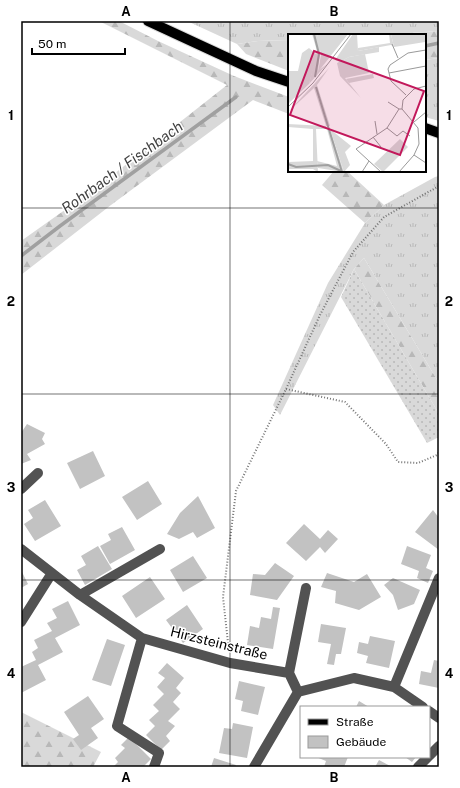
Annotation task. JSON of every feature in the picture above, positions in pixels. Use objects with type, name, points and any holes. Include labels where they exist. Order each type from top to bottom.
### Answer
[{"type":"main road","points":[[148,21],[256,70],[288,82]]},
{"type":"main road","points":[[426,128],[439,133]]},
{"type":"street","points":[[21,489],[38,473]]},
{"type":"street","name":"Hirzsteinstraße","points":[[21,549],[80,595],[142,638],[230,663],[289,673]]},
{"type":"street","points":[[80,595],[160,549]]},
{"type":"street","points":[[21,622],[52,573]]},
{"type":"street","points":[[394,687],[439,578]]},
{"type":"street","points":[[298,692],[289,673],[306,588]]},
{"type":"street","points":[[142,638],[117,726],[159,753],[154,767]]},
{"type":"street","points":[[254,767],[298,692],[354,678],[394,687],[422,706]]},
{"type":"street","points":[[430,712],[439,718]]},
{"type":"street","points":[[430,756],[439,746]]},
{"type":"street","points":[[418,767],[428,758]]},
{"type":"path","points":[[230,663],[223,597],[236,491],[320,315],[353,252],[384,217],[439,186]]},
{"type":"path","points":[[286,389],[345,402],[386,444],[398,462],[418,463],[437,455],[439,452]]},
{"type":"green space","points":[[99,21],[119,21],[158,41],[234,76],[288,97],[288,114],[253,100],[111,205],[21,275],[21,241],[100,185],[227,85]]},
{"type":"green space","points":[[187,21],[439,21],[439,31],[395,34],[288,34],[288,40],[258,41],[237,44]]},
{"type":"green space","points":[[439,31],[439,58],[426,60],[426,34],[395,34]]},
{"type":"green space","points":[[288,40],[288,71],[246,54],[237,44],[258,41]]},
{"type":"green space","points":[[439,58],[439,121],[426,117],[426,60]]},
{"type":"green space","points":[[333,172],[348,172],[384,205],[365,223],[322,185]]},
{"type":"green space","points":[[439,176],[439,383],[364,258],[354,269],[280,415],[273,405],[328,283],[365,223],[384,205]]},
{"type":"green space","points":[[364,258],[439,383],[439,414],[354,269]]},
{"type":"green space","points":[[354,269],[439,414],[439,437],[427,443],[341,297]]},
{"type":"green space","points":[[21,712],[101,752],[93,767],[21,767]]},
{"type":"building","points":[[27,424],[45,433],[42,439],[45,444],[27,454],[31,460],[21,464],[21,433]]},
{"type":"building","points":[[93,451],[105,476],[80,489],[67,463]]},
{"type":"building","points":[[148,481],[162,504],[137,520],[122,497]]},
{"type":"building","points":[[198,496],[215,528],[197,538],[193,532],[179,539],[167,534],[180,513]]},
{"type":"building","points":[[45,500],[61,526],[35,541],[24,524],[33,518],[28,510]]},
{"type":"building","points":[[433,510],[439,518],[439,550],[415,532]]},
{"type":"building","points":[[304,524],[320,539],[328,530],[338,539],[325,553],[320,547],[306,561],[286,543]]},
{"type":"building","points":[[122,527],[135,550],[110,564],[100,546],[111,540],[108,534]]},
{"type":"building","points":[[98,546],[112,569],[85,585],[77,570],[86,565],[81,556]]},
{"type":"building","points":[[407,546],[431,555],[426,568],[433,571],[428,583],[417,578],[419,571],[401,564]]},
{"type":"building","points":[[193,556],[207,578],[183,592],[170,570]]},
{"type":"building","points":[[275,563],[294,576],[277,600],[250,595],[253,574],[265,575]]},
{"type":"building","points":[[21,570],[28,584],[21,588]]},
{"type":"building","points":[[327,573],[354,582],[367,574],[381,597],[359,610],[335,603],[336,591],[321,587]]},
{"type":"building","points":[[150,577],[165,599],[136,618],[122,596]]},
{"type":"building","points":[[393,578],[420,590],[414,604],[398,610],[393,595],[384,585]]},
{"type":"building","points":[[68,601],[80,625],[55,638],[63,652],[38,665],[46,680],[21,693],[21,667],[36,660],[32,652],[38,648],[34,640],[52,631],[47,623],[57,618],[52,609]]},
{"type":"building","points":[[187,605],[203,629],[183,643],[166,620]]},
{"type":"building","points":[[273,607],[280,608],[273,649],[247,645],[250,626],[259,628],[261,617],[271,619]]},
{"type":"building","points":[[321,624],[346,628],[341,654],[336,654],[334,665],[327,664],[331,644],[318,642]]},
{"type":"building","points":[[370,636],[395,641],[389,668],[366,663],[368,656],[357,653],[359,642],[368,644]]},
{"type":"building","points":[[107,639],[125,645],[111,686],[92,680]]},
{"type":"building","points":[[434,660],[439,661],[439,688],[419,684],[421,671],[431,673]]},
{"type":"building","points":[[167,663],[184,678],[176,688],[181,693],[173,702],[180,709],[168,721],[175,726],[166,736],[170,741],[161,750],[146,735],[155,726],[149,720],[159,711],[153,705],[164,694],[157,687],[165,678],[158,673]]},
{"type":"building","points":[[239,681],[265,687],[258,715],[241,711],[243,701],[235,699]]},
{"type":"building","points":[[88,696],[104,719],[91,728],[98,738],[81,750],[73,739],[79,735],[64,712]]},
{"type":"building","points":[[359,701],[367,706],[356,706]]},
{"type":"building","points":[[233,723],[253,727],[247,758],[219,753],[224,728],[232,729]]},
{"type":"building","points":[[129,737],[151,759],[143,767],[113,767],[118,762],[115,758],[125,748],[121,745]]},
{"type":"building","points":[[214,758],[236,765],[235,767],[211,767]]},
{"type":"building","points":[[318,758],[348,758],[344,767],[324,767],[326,761]]},
{"type":"building","points":[[406,758],[415,758],[412,762]]},
{"type":"building","points":[[379,760],[392,767],[375,767]]},
{"type":"waterway","name":"Rohrbach / Fischbach","points":[[426,46],[439,43]]},
{"type":"waterway","name":"Rohrbach / Fischbach","points":[[21,256],[236,97]]}]
